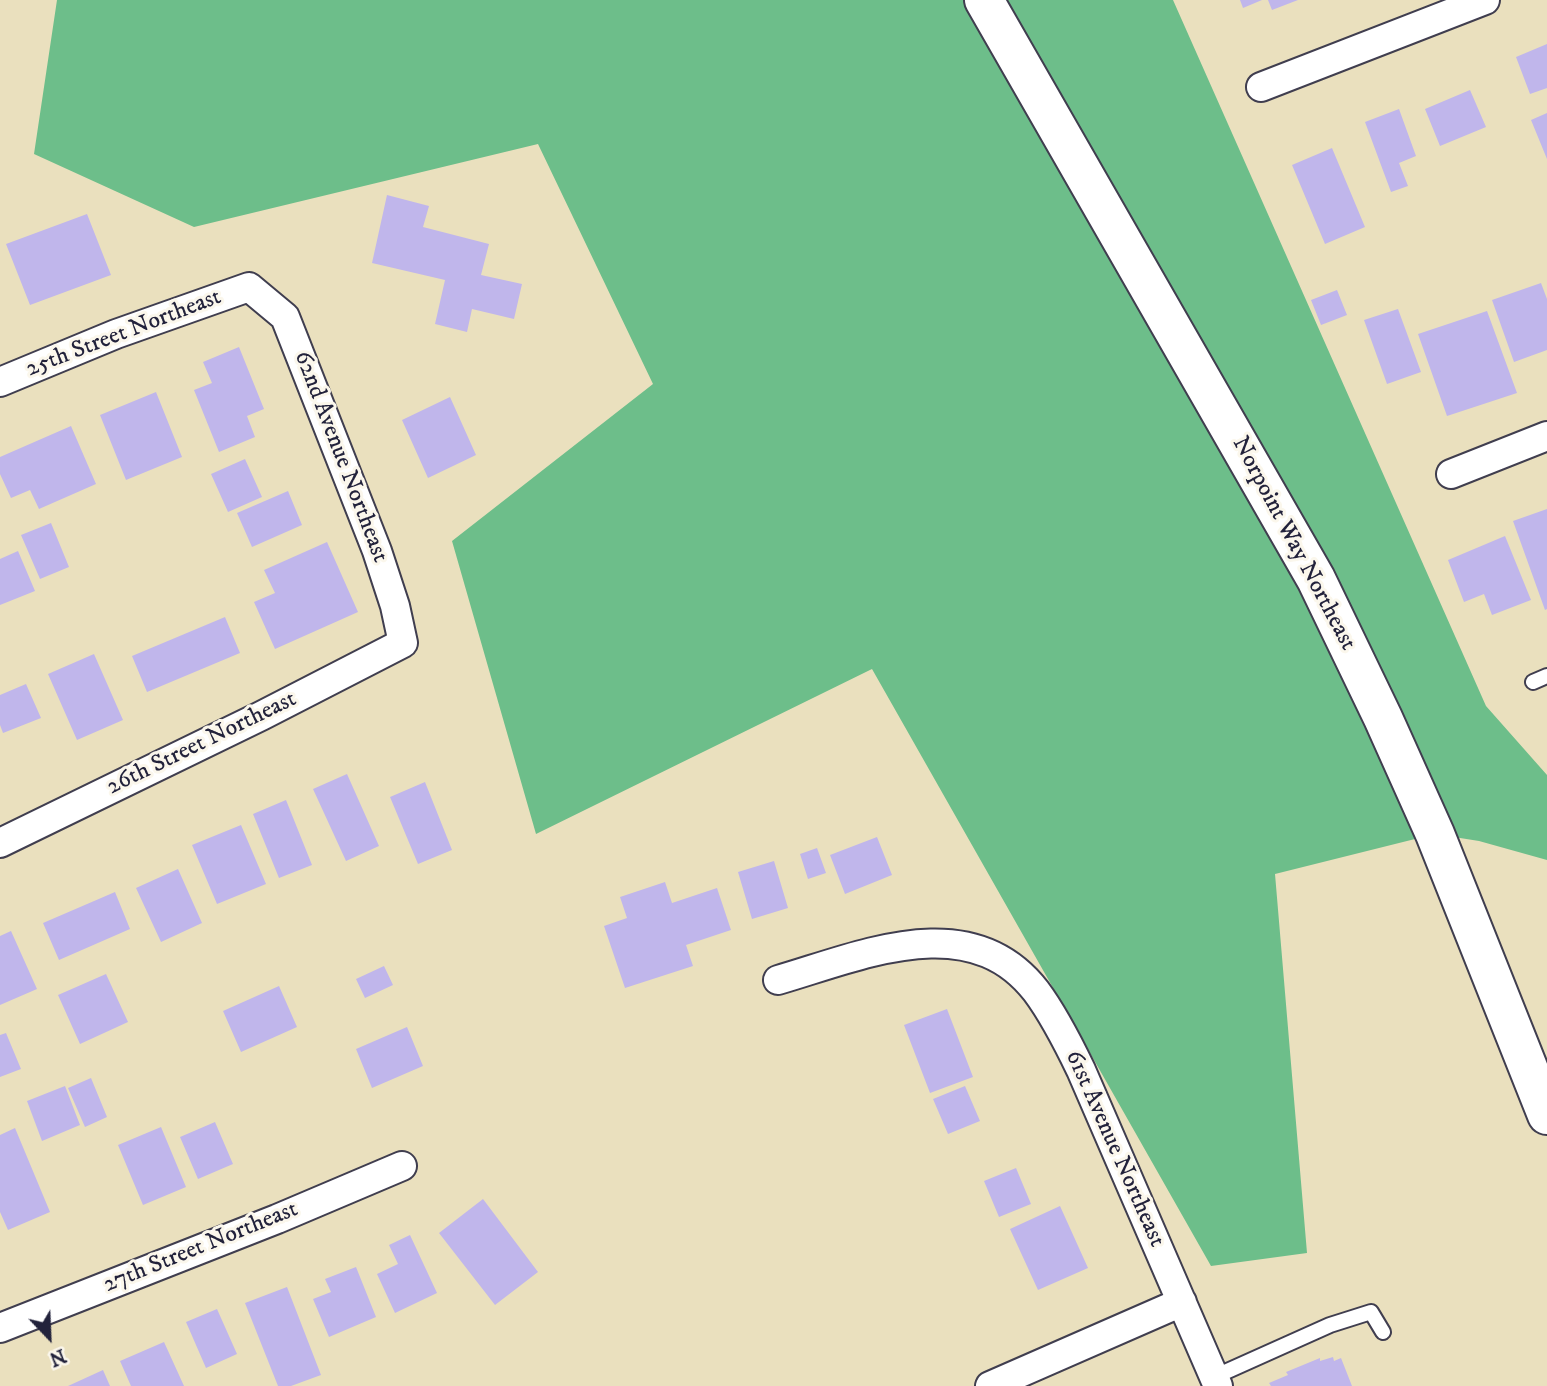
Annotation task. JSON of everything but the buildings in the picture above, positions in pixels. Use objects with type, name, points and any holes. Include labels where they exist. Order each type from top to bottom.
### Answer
[{"type":"main road","name":"Norpoint Way Northeast","points":[[984,0],[1316,579],[1435,834],[1547,1115]]},
{"type":"street","points":[[1261,87],[1485,0]]},
{"type":"street","name":"25th Street Northeast","points":[[0,382],[116,334],[249,287]]},
{"type":"street","name":"62nd Avenue Northeast","points":[[249,287],[285,317],[377,551],[396,606],[402,643]]},
{"type":"street","points":[[1451,474],[1547,436]]},
{"type":"street","name":"26th Street Northeast","points":[[0,843],[261,716],[402,643]]},
{"type":"street","name":"61st Avenue Northeast","points":[[778,980],[905,944],[937,942],[969,946],[1008,965],[1024,978],[1063,1034],[1081,1070],[1216,1382]]},
{"type":"street","name":"27th Street Northeast","points":[[0,1328],[277,1219],[402,1166]]},
{"type":"street","points":[[990,1386],[1182,1302]]},
{"type":"lane","points":[[1216,1382],[1330,1325],[1371,1312],[1383,1332]]},
{"type":"green space","points":[[57,0],[1173,0],[1486,706],[1547,775],[1547,860],[1479,841],[1435,834],[1275,874],[1307,1253],[1211,1266],[872,669],[536,834],[452,541],[653,384],[538,144],[194,227],[34,154]]}]
